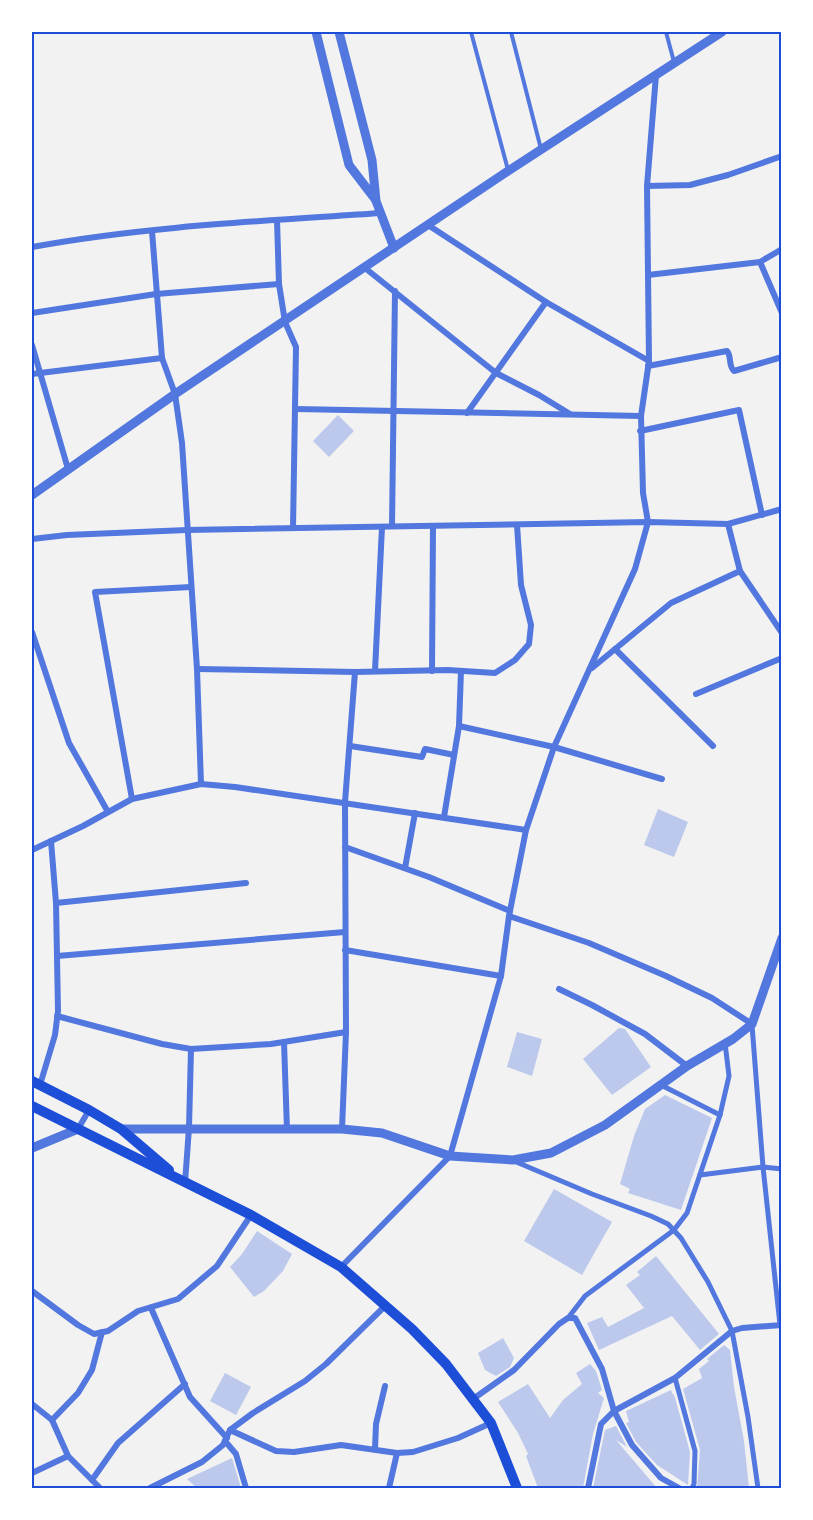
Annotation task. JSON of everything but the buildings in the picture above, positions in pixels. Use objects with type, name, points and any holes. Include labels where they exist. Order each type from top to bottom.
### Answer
[{"type":"main road","points":[[36,1083],[121,1129],[185,1183]]},
{"type":"main road","points":[[32,1106],[251,1215],[341,1268],[412,1329],[475,1398],[491,1423],[517,1488]]},
{"type":"street","points":[[316,32],[349,165],[376,201],[394,248]]},
{"type":"street","points":[[339,32],[372,159],[376,201]]},
{"type":"street","points":[[32,495],[175,394],[508,171],[722,32]]},
{"type":"street","points":[[341,1268],[450,1156],[501,976],[509,914],[526,830],[554,747],[635,569],[648,522],[643,493],[640,431],[649,364],[647,186],[656,75]]},
{"type":"street","points":[[647,186],[690,185],[728,175],[782,156]]},
{"type":"street","points":[[32,247],[152,231],[381,213]]},
{"type":"street","points":[[278,220],[279,284],[285,322],[296,347],[293,528]]},
{"type":"street","points":[[428,225],[546,302],[649,364],[727,351],[734,371],[782,357]]},
{"type":"street","points":[[152,231],[162,358],[175,394],[182,443],[197,669],[201,784]]},
{"type":"street","points":[[648,275],[760,262],[782,249]]},
{"type":"street","points":[[760,262],[782,313]]},
{"type":"street","points":[[365,268],[496,373],[539,395],[570,415]]},
{"type":"street","points":[[32,314],[156,294],[279,284]]},
{"type":"street","points":[[392,526],[395,291]]},
{"type":"street","points":[[467,413],[546,302]]},
{"type":"street","points":[[32,345],[35,374],[68,469]]},
{"type":"street","points":[[35,374],[162,358]]},
{"type":"street","points":[[296,409],[641,416]]},
{"type":"street","points":[[640,431],[739,410],[762,515]]},
{"type":"street","points":[[32,539],[67,535],[187,530],[648,522],[728,524],[782,509]]},
{"type":"street","points":[[728,524],[740,571],[782,633]]},
{"type":"street","points":[[197,669],[495,673],[515,660],[529,644],[531,625],[521,585],[517,525]]},
{"type":"street","points":[[375,671],[382,526]]},
{"type":"street","points":[[432,671],[433,526]]},
{"type":"street","points":[[590,671],[670,603],[740,571]]},
{"type":"street","points":[[132,799],[95,592],[191,587]]},
{"type":"street","points":[[32,632],[69,743],[108,812]]},
{"type":"street","points":[[615,649],[713,746]]},
{"type":"street","points":[[696,693],[782,658]]},
{"type":"street","points":[[444,817],[459,726],[461,671]]},
{"type":"street","points":[[342,1129],[346,1032],[345,802],[355,672]]},
{"type":"street","points":[[459,726],[554,747],[662,779]]},
{"type":"street","points":[[350,746],[422,757],[425,749],[454,755]]},
{"type":"street","points":[[32,850],[132,799],[201,784],[345,802],[526,830]]},
{"type":"street","points":[[405,868],[415,813]]},
{"type":"street","points":[[36,1083],[55,1035],[57,1016],[56,903],[51,841]]},
{"type":"street","points":[[345,847],[405,868],[509,914],[589,943],[666,976],[712,998],[752,1024]]},
{"type":"street","points":[[56,903],[246,883]]},
{"type":"street","points":[[57,956],[345,932]]},
{"type":"street","points":[[588,1488],[601,1424],[614,1411],[675,1378],[732,1331],[781,1325],[763,1167],[752,1024],[782,938]]},
{"type":"street","points":[[345,950],[501,976]]},
{"type":"street","points":[[559,989],[645,1035],[687,1066]]},
{"type":"street","points":[[57,1016],[162,1044],[191,1049],[234,1048],[346,1032]]},
{"type":"street","points":[[121,1129],[342,1129],[382,1133],[450,1156],[513,1160],[551,1153],[605,1125],[687,1066],[752,1024]]},
{"type":"street","points":[[284,1042],[287,1130]]},
{"type":"street","points":[[475,1398],[514,1370],[559,1324],[568,1318],[585,1296],[674,1230],[687,1213],[720,1115],[729,1076],[725,1043]]},
{"type":"street","points":[[185,1183],[191,1049]]},
{"type":"street","points":[[661,1085],[720,1115]]},
{"type":"street","points":[[32,1148],[78,1129],[89,1110]]},
{"type":"street","points":[[513,1160],[651,1216],[668,1224],[681,1238],[708,1282],[732,1331],[758,1488]]},
{"type":"street","points":[[700,1175],[763,1167],[782,1169]]},
{"type":"street","points":[[32,1291],[94,1334],[108,1331],[138,1311],[178,1299],[199,1283],[217,1266],[251,1215]]},
{"type":"street","points":[[150,1488],[202,1462],[224,1445],[230,1430],[326,1364],[385,1306]]},
{"type":"street","points":[[151,1308],[190,1397],[236,1454],[246,1488]]},
{"type":"street","points":[[568,1318],[575,1318],[587,1338],[602,1369],[614,1411],[632,1445],[661,1478],[679,1488]]},
{"type":"street","points":[[52,1420],[78,1393],[92,1370],[102,1332]]},
{"type":"street","points":[[675,1378],[695,1451],[692,1488]]},
{"type":"street","points":[[92,1480],[118,1443],[185,1384]]},
{"type":"street","points":[[375,1449],[376,1424],[385,1386]]},
{"type":"street","points":[[32,1404],[52,1420],[68,1456],[100,1488]]},
{"type":"street","points":[[230,1430],[276,1451],[294,1452],[341,1445],[397,1453],[413,1452],[458,1438],[491,1423]]},
{"type":"street","points":[[389,1488],[397,1453]]},
{"type":"street","points":[[32,1473],[68,1456]]},
{"type":"lane","points":[[471,32],[508,171]]},
{"type":"lane","points":[[511,32],[542,150]]},
{"type":"lane","points":[[666,32],[674,63]]}]
